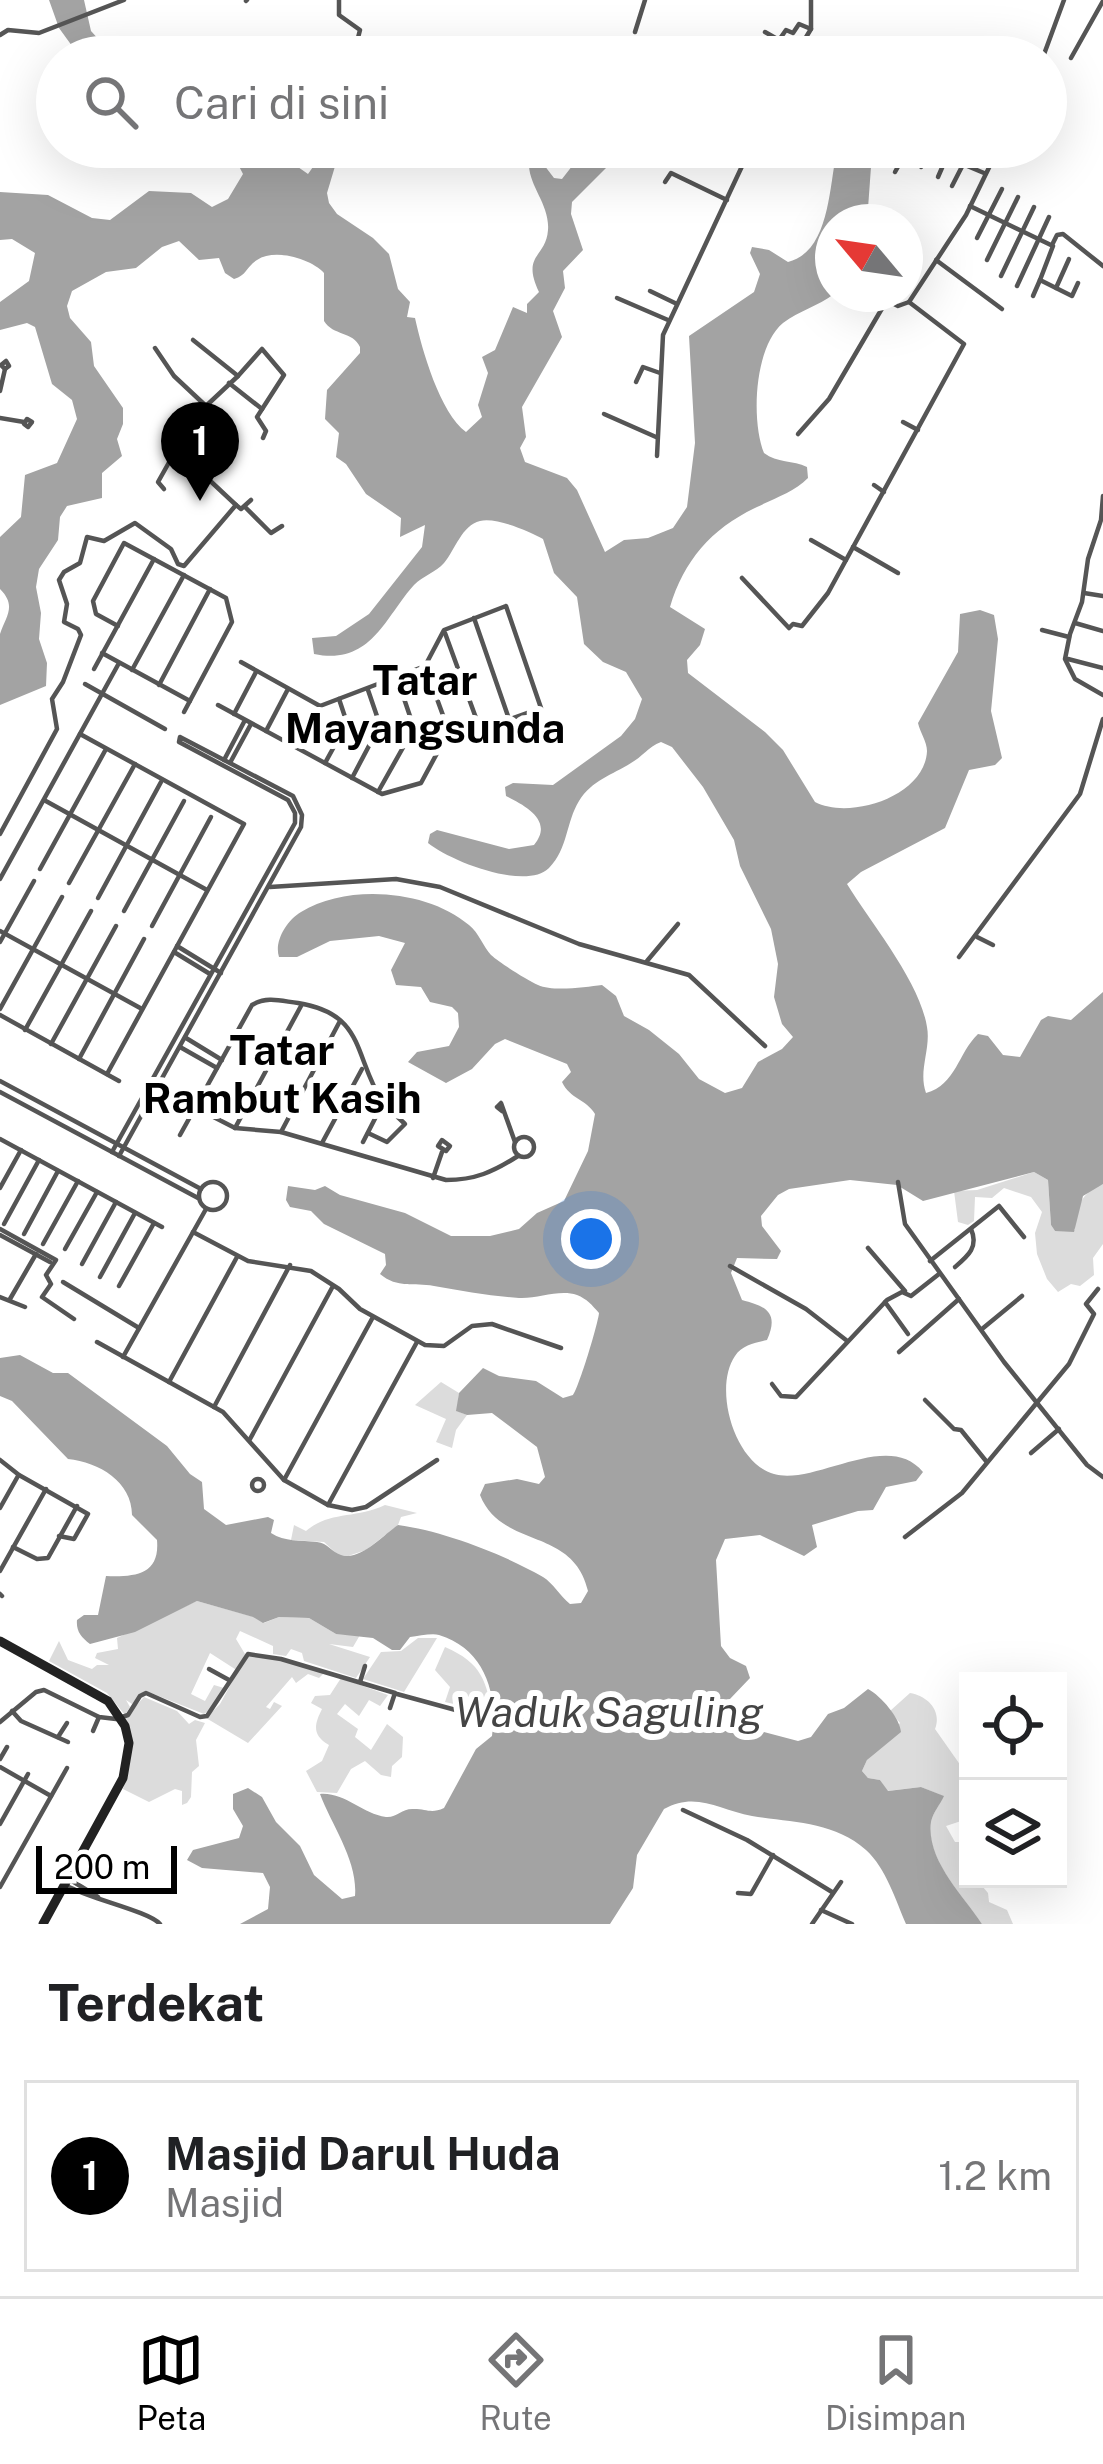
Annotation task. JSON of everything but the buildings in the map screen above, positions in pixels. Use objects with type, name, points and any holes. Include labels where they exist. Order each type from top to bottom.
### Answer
[{"type":"street","points":[[0,35],[8,29],[39,33],[124,0]]},
{"type":"street","points":[[340,0],[339,15],[360,29],[358,36]]},
{"type":"street","points":[[635,32],[645,0]]},
{"type":"street","points":[[807,36],[812,0]]},
{"type":"street","points":[[1051,36],[1064,0]]},
{"type":"street","points":[[1072,58],[1103,1]]},
{"type":"street","points":[[782,36],[787,29],[793,33],[799,24],[811,29]]},
{"type":"street","points":[[765,32],[772,36]]},
{"type":"street","points":[[657,456],[661,344],[668,320],[742,168]]},
{"type":"street","points":[[895,172],[897,168]]},
{"type":"street","points":[[938,177],[942,168]]},
{"type":"street","points":[[952,186],[961,168]]},
{"type":"street","points":[[972,168],[984,173]]},
{"type":"street","points":[[923,281],[970,206],[987,168]]},
{"type":"street","points":[[665,182],[673,174],[727,200]]},
{"type":"street","points":[[977,238],[1002,189]]},
{"type":"street","points":[[987,260],[1018,197]]},
{"type":"street","points":[[970,206],[1052,245]]},
{"type":"street","points":[[1001,275],[1034,207]]},
{"type":"street","points":[[1017,286],[1049,217]]},
{"type":"street","points":[[1033,296],[1058,235],[1103,266]]},
{"type":"street","points":[[1056,288],[1070,259]]},
{"type":"street","points":[[937,260],[1002,309]]},
{"type":"street","points":[[1040,280],[1072,296],[1078,283]]},
{"type":"street","points":[[650,291],[677,304]]},
{"type":"street","points":[[617,298],[668,320]]},
{"type":"street","points":[[798,434],[827,401],[880,312]]},
{"type":"street","points":[[742,578],[790,628],[803,625],[854,547],[964,344],[922,312]]},
{"type":"street","points":[[193,340],[238,376]]},
{"type":"street","points":[[155,348],[174,376],[206,406]]},
{"type":"street","points":[[251,500],[241,509],[176,450],[174,442],[262,349],[284,378],[256,419],[266,431],[262,437]]},
{"type":"street","points":[[636,382],[644,367],[660,374]]},
{"type":"street","points":[[0,391],[5,369]]},
{"type":"street","points":[[229,382],[262,409]]},
{"type":"street","points":[[604,414],[656,437]]},
{"type":"street","points":[[0,418],[24,422]]},
{"type":"street","points":[[903,422],[918,430]]},
{"type":"street","points":[[164,489],[158,482],[176,450]]},
{"type":"street","points":[[874,485],[884,492]]},
{"type":"street","points":[[1102,692],[1075,679],[1065,658],[1084,593],[1103,496]]},
{"type":"street","points":[[0,834],[57,729],[52,699],[81,635],[64,622],[67,604],[59,580],[80,563],[86,538],[104,541],[135,524],[171,549],[182,566],[236,505]]},
{"type":"street","points":[[245,507],[271,533],[282,526]]},
{"type":"street","points":[[209,520],[217,525]]},
{"type":"street","points":[[811,540],[846,560]]},
{"type":"street","points":[[118,626],[96,614],[93,601],[124,543],[226,598],[232,622],[184,712]]},
{"type":"street","points":[[854,547],[898,573]]},
{"type":"street","points":[[94,669],[154,559]]},
{"type":"street","points":[[132,670],[184,575]]},
{"type":"street","points":[[159,685],[210,589]]},
{"type":"street","points":[[1084,593],[1103,596]]},
{"type":"street","points":[[218,706],[378,792],[421,783],[442,744],[541,708],[506,606],[444,630],[425,666],[320,706],[298,748]]},
{"type":"street","points":[[474,617],[508,719]]},
{"type":"street","points":[[1075,623],[1103,631]]},
{"type":"street","points":[[444,630],[480,729]]},
{"type":"street","points":[[1042,630],[1069,637]]},
{"type":"street","points":[[103,653],[190,701]]},
{"type":"street","points":[[1065,658],[1103,668]]},
{"type":"street","points":[[241,662],[320,706]]},
{"type":"street","points":[[0,879],[119,663]]},
{"type":"street","points":[[425,666],[452,740]]},
{"type":"street","points":[[234,714],[256,672]]},
{"type":"street","points":[[378,792],[414,728],[397,676]]},
{"type":"street","points":[[85,684],[165,729]]},
{"type":"street","points":[[352,778],[380,725],[367,688]]},
{"type":"street","points":[[266,731],[289,689]]},
{"type":"street","points":[[326,764],[347,723],[339,699]]},
{"type":"street","points":[[959,957],[1080,794],[1103,718]]},
{"type":"street","points":[[226,764],[248,722]]},
{"type":"street","points":[[80,734],[244,824],[107,1074]]},
{"type":"street","points":[[217,974],[270,886],[302,815],[293,796],[178,739],[226,764]]},
{"type":"street","points":[[40,868],[106,748]]},
{"type":"street","points":[[1095,755],[1103,758]]},
{"type":"street","points":[[69,883],[134,764]]},
{"type":"street","points":[[98,898],[162,779]]},
{"type":"street","points":[[44,800],[208,890]]},
{"type":"street","points":[[124,911],[184,801]]},
{"type":"street","points":[[152,926],[211,817]]},
{"type":"street","points":[[116,1154],[291,842]]},
{"type":"street","points":[[0,942],[34,880]]},
{"type":"street","points":[[270,886],[396,880],[440,887],[579,944],[696,979],[765,1046]]},
{"type":"street","points":[[62,897],[0,1012],[119,1081]]},
{"type":"street","points":[[26,1030],[91,910]]},
{"type":"street","points":[[646,962],[678,924]]},
{"type":"street","points":[[51,1044],[116,926]]},
{"type":"street","points":[[2,932],[142,1009]]},
{"type":"street","points":[[975,936],[994,944]]},
{"type":"street","points":[[79,1059],[144,939]]},
{"type":"street","points":[[176,949],[217,974]]},
{"type":"street","points":[[180,1135],[252,1004],[264,998],[319,1006],[341,1018],[354,1034],[383,1103],[405,1124],[387,1142],[368,1133]]},
{"type":"street","points":[[235,1128],[302,1004]]},
{"type":"street","points":[[281,1132],[341,1018]]},
{"type":"street","points":[[182,1036],[222,1060]]},
{"type":"street","points":[[177,1045],[217,1069]]},
{"type":"street","points":[[322,1143],[364,1066]]},
{"type":"street","points":[[0,1081],[200,1189]]},
{"type":"street","points":[[0,1092],[199,1198],[206,1209]]},
{"type":"street","points":[[363,1142],[383,1103]]},
{"type":"street","points":[[196,1108],[235,1128],[281,1132],[433,1178],[469,1180],[533,1152],[532,1142],[524,1136],[515,1142]]},
{"type":"street","points":[[502,1111],[518,1156]]},
{"type":"street","points":[[532,1142],[541,1137]]},
{"type":"street","points":[[0,1139],[162,1227]]},
{"type":"street","points":[[0,1188],[21,1150]]},
{"type":"street","points":[[433,1178],[442,1152]]},
{"type":"street","points":[[0,1248],[2,1232],[39,1160]]},
{"type":"street","points":[[24,1234],[58,1171]]},
{"type":"street","points":[[43,1244],[77,1181]]},
{"type":"street","points":[[898,1182],[904,1224],[1087,1465],[1103,1477]]},
{"type":"street","points":[[199,1198],[206,1184],[219,1183],[227,1192],[219,1210],[206,1209]]},
{"type":"street","points":[[65,1249],[97,1192]]},
{"type":"street","points":[[82,1264],[116,1202]]},
{"type":"street","points":[[930,1261],[1001,1206],[1024,1237]]},
{"type":"street","points":[[123,1357],[206,1209]]},
{"type":"street","points":[[100,1277],[135,1213]]},
{"type":"street","points":[[118,1286],[154,1223]]},
{"type":"street","points":[[955,1267],[972,1249],[971,1229]]},
{"type":"street","points":[[2,1232],[50,1262]]},
{"type":"street","points":[[2,1232],[56,1260],[46,1275],[51,1284],[42,1298],[74,1319]]},
{"type":"street","points":[[193,1232],[237,1257],[311,1271],[373,1318],[417,1342],[444,1346],[472,1326],[492,1324],[561,1348]]},
{"type":"street","points":[[868,1248],[909,1295]]},
{"type":"street","points":[[10,1299],[35,1254]]},
{"type":"street","points":[[169,1382],[237,1257]]},
{"type":"street","points":[[214,1407],[290,1265]]},
{"type":"street","points":[[730,1266],[806,1309],[846,1340]]},
{"type":"street","points":[[909,1295],[939,1274]]},
{"type":"street","points":[[63,1282],[139,1328]]},
{"type":"street","points":[[250,1439],[334,1285]]},
{"type":"street","points":[[905,1538],[954,1500],[1078,1350],[1094,1315],[1086,1304],[1098,1289]]},
{"type":"street","points":[[772,1384],[785,1398],[796,1397],[886,1302],[901,1292],[909,1295]]},
{"type":"street","points":[[982,1329],[1022,1296]]},
{"type":"street","points":[[0,1297],[25,1307]]},
{"type":"street","points":[[899,1352],[958,1300]]},
{"type":"street","points":[[886,1302],[908,1334]]},
{"type":"street","points":[[284,1480],[373,1318]]},
{"type":"street","points":[[97,1342],[214,1407],[250,1439],[284,1480],[328,1505],[352,1510],[366,1507],[437,1460]]},
{"type":"street","points":[[328,1505],[417,1342]]},
{"type":"street","points":[[1078,1350],[1087,1357]]},
{"type":"street","points":[[925,1400],[954,1430],[961,1430],[986,1461]]},
{"type":"street","points":[[1031,1453],[1059,1429]]},
{"type":"street","points":[[0,1460],[88,1514],[72,1540],[59,1537]]},
{"type":"street","points":[[261,1480],[270,1465]]},
{"type":"street","points":[[0,1508],[19,1475]]},
{"type":"street","points":[[0,1571],[46,1489]]},
{"type":"street","points":[[13,1547],[44,1560],[76,1506]]},
{"type":"street","points":[[0,1643],[99,1695],[118,1719],[130,1748],[127,1770],[41,1924]]},
{"type":"street","points":[[0,1722],[44,1690],[98,1717],[118,1719],[146,1693],[207,1716],[248,1654],[281,1659],[474,1714]]},
{"type":"street","points":[[360,1682],[365,1666]]},
{"type":"street","points":[[209,1669],[229,1680]]},
{"type":"street","points":[[390,1708],[397,1694]]},
{"type":"street","points":[[12,1711],[21,1721],[68,1742]]},
{"type":"street","points":[[93,1730],[98,1717]]},
{"type":"street","points":[[41,1924],[123,1769],[118,1719]]},
{"type":"street","points":[[58,1737],[67,1723]]},
{"type":"street","points":[[7,1747],[0,1763],[51,1796]]},
{"type":"street","points":[[0,1887],[67,1768]]},
{"type":"street","points":[[0,1824],[26,1777]]},
{"type":"street","points":[[683,1810],[773,1855],[832,1892]]},
{"type":"street","points":[[737,1893],[751,1894],[773,1855]]},
{"type":"street","points":[[0,1868],[8,1873]]},
{"type":"street","points":[[67,1882],[102,1900],[152,1916],[160,1924]]},
{"type":"street","points":[[812,1924],[842,1882]]},
{"type":"street","points":[[821,1910],[852,1924]]},
{"type":"shaded area","points":[[1034,1172],[1048,1180],[1055,1231],[1075,1230],[1081,1202],[1103,1184],[1103,1244],[1093,1258],[1094,1275],[1080,1286],[1071,1284],[1058,1292],[1047,1279],[1035,1233],[1042,1212],[1031,1197],[1004,1188],[992,1198],[975,1197],[974,1221],[968,1225],[958,1222],[954,1191],[977,1190]]},
{"type":"shaded area","points":[[441,1382],[459,1393],[457,1411],[467,1415],[456,1430],[452,1448],[436,1442],[446,1419],[415,1405]]},
{"type":"shaded area","points":[[385,1505],[417,1513],[401,1517],[398,1525],[366,1550],[338,1555],[324,1542],[291,1540],[294,1525],[306,1531],[324,1520]]},
{"type":"shaded area","points":[[197,1601],[264,1623],[279,1617],[309,1618],[336,1634],[360,1635],[353,1647],[329,1644],[370,1657],[356,1678],[304,1661],[302,1653],[291,1649],[286,1656],[273,1654],[273,1646],[240,1631],[236,1639],[245,1654],[269,1656],[324,1673],[319,1678],[308,1674],[296,1683],[292,1677],[266,1707],[270,1709],[274,1702],[282,1706],[248,1743],[206,1718],[220,1704],[238,1671],[210,1653],[191,1694],[205,1701],[214,1685],[224,1688],[215,1706],[204,1714],[146,1691],[132,1704],[126,1700],[130,1707],[125,1715],[107,1693],[49,1661],[59,1641],[68,1660],[92,1669],[109,1665],[95,1658],[97,1653],[118,1649],[117,1638]]},
{"type":"shaded area","points":[[418,1638],[437,1638],[404,1692],[363,1679],[381,1652],[401,1651]]},
{"type":"shaded area","points":[[445,1647],[481,1675],[493,1720],[445,1702],[450,1687],[435,1670]]},
{"type":"shaded area","points":[[341,1678],[388,1695],[380,1706],[369,1700],[359,1716],[345,1704],[337,1714],[358,1729],[355,1737],[371,1750],[387,1724],[403,1737],[402,1757],[392,1766],[391,1777],[365,1761],[351,1769],[337,1793],[317,1792],[306,1771],[322,1761],[329,1745],[316,1729],[322,1709],[311,1703],[315,1696],[330,1695]]},
{"type":"shaded area","points":[[910,1693],[932,1705],[935,1729],[959,1763],[959,1822],[946,1826],[959,1842],[959,1888],[984,1888],[989,1902],[1007,1910],[1013,1924],[982,1924],[939,1863],[931,1822],[943,1796],[921,1787],[887,1791],[880,1780],[862,1771],[900,1723],[890,1711]]},
{"type":"shaded area","points":[[144,1697],[177,1711],[189,1724],[195,1720],[205,1723],[196,1740],[199,1766],[192,1772],[191,1797],[182,1805],[182,1791],[175,1789],[149,1802],[123,1789],[130,1754],[123,1720]]},
{"type":"water","points":[[49,0],[84,0],[96,36],[65,36]]},
{"type":"water","name":"Waduk Saguling","points":[[240,168],[299,168],[308,174],[312,168],[334,168],[329,203],[389,254],[398,289],[410,302],[407,317],[415,318],[440,396],[466,432],[482,417],[478,405],[488,373],[482,357],[495,350],[513,307],[527,313],[527,304],[539,292],[533,263],[546,239],[548,221],[530,168],[546,168],[554,178],[562,179],[571,168],[606,168],[572,202],[571,214],[583,250],[563,271],[565,288],[553,311],[562,337],[522,407],[526,437],[520,448],[525,462],[567,478],[577,490],[605,552],[624,540],[648,538],[673,528],[687,507],[695,443],[689,336],[754,292],[760,274],[750,253],[752,247],[769,250],[788,262],[802,256],[815,240],[815,305],[773,334],[761,366],[757,404],[764,453],[807,467],[808,478],[713,535],[683,574],[670,607],[705,629],[700,645],[687,660],[688,673],[783,750],[815,802],[829,807],[865,806],[900,792],[913,781],[927,751],[918,723],[958,652],[960,614],[980,610],[994,615],[998,639],[991,711],[1002,758],[995,765],[969,770],[945,828],[847,884],[905,972],[923,1010],[928,1035],[926,1093],[944,1083],[978,1034],[988,1036],[1003,1055],[1020,1057],[1041,1020],[1048,1016],[1071,1020],[1103,992],[1103,1184],[1083,1196],[1074,1232],[1055,1231],[1051,1225],[1048,1180],[1034,1172],[923,1201],[897,1185],[850,1180],[789,1189],[778,1195],[761,1216],[762,1226],[781,1251],[777,1259],[737,1258],[731,1273],[742,1300],[768,1311],[772,1322],[767,1340],[741,1349],[729,1370],[727,1404],[738,1440],[760,1467],[774,1474],[791,1476],[891,1456],[908,1460],[923,1472],[916,1481],[886,1487],[873,1510],[812,1525],[817,1547],[804,1556],[760,1535],[725,1539],[716,1560],[721,1646],[730,1658],[746,1666],[750,1678],[724,1712],[737,1725],[798,1741],[811,1737],[828,1714],[868,1689],[878,1697],[894,1714],[901,1732],[867,1760],[862,1771],[880,1780],[888,1791],[921,1787],[944,1796],[931,1822],[934,1850],[982,1924],[906,1924],[879,1866],[866,1850],[840,1833],[687,1802],[664,1809],[637,1855],[633,1888],[610,1924],[240,1924],[268,1909],[270,1887],[263,1873],[202,1868],[187,1860],[193,1850],[239,1838],[243,1826],[233,1809],[233,1794],[248,1788],[262,1797],[276,1822],[300,1846],[314,1875],[342,1899],[355,1896],[348,1857],[320,1794],[337,1796],[386,1817],[410,1809],[444,1808],[476,1749],[492,1736],[493,1704],[478,1662],[439,1635],[410,1637],[400,1650],[392,1650],[373,1638],[336,1634],[309,1618],[279,1617],[263,1623],[197,1601],[135,1632],[90,1644],[78,1631],[77,1620],[98,1615],[106,1576],[144,1572],[154,1561],[157,1540],[132,1515],[126,1493],[112,1476],[91,1464],[68,1459],[12,1401],[0,1396],[0,1358],[20,1355],[53,1373],[68,1373],[167,1446],[202,1482],[204,1509],[226,1525],[268,1517],[274,1520],[271,1533],[276,1536],[321,1543],[349,1556],[364,1551],[398,1525],[416,1528],[473,1545],[528,1569],[547,1580],[570,1604],[581,1603],[588,1591],[568,1556],[504,1524],[480,1495],[485,1484],[517,1479],[539,1484],[545,1477],[537,1447],[492,1413],[456,1411],[459,1393],[483,1368],[499,1376],[536,1381],[563,1398],[573,1395],[599,1313],[584,1298],[570,1293],[519,1298],[393,1282],[380,1274],[386,1265],[385,1254],[324,1224],[311,1211],[290,1207],[286,1200],[288,1186],[315,1190],[325,1186],[340,1195],[405,1213],[451,1236],[490,1236],[519,1229],[537,1213],[564,1201],[588,1151],[595,1114],[562,1082],[571,1072],[567,1064],[505,1039],[472,1069],[446,1083],[408,1062],[417,1052],[449,1046],[459,1027],[458,1013],[452,1007],[430,1002],[421,987],[396,985],[391,970],[405,943],[379,936],[330,941],[297,957],[279,957],[280,939],[296,916],[320,903],[364,894],[432,904],[469,925],[491,955],[538,985],[561,989],[602,985],[616,996],[624,1016],[679,1054],[699,1079],[725,1093],[742,1088],[758,1062],[793,1037],[782,1024],[774,997],[778,964],[771,929],[740,866],[734,840],[703,787],[672,747],[656,744],[590,788],[575,809],[555,861],[538,874],[488,871],[428,843],[437,830],[509,849],[534,845],[539,822],[506,796],[505,787],[513,783],[553,785],[621,736],[635,719],[642,699],[626,672],[603,662],[584,644],[577,597],[554,573],[543,539],[495,521],[468,527],[444,563],[414,585],[363,646],[333,656],[314,654],[312,638],[336,636],[369,614],[422,547],[425,525],[400,537],[401,518],[366,494],[336,457],[339,433],[325,419],[327,390],[360,353],[360,347],[324,321],[324,273],[302,260],[265,257],[234,279],[225,273],[219,258],[199,260],[179,241],[162,247],[136,268],[106,272],[72,291],[67,306],[70,318],[91,342],[94,366],[123,408],[117,439],[122,456],[102,473],[102,498],[67,506],[60,517],[58,540],[39,569],[39,639],[47,663],[46,686],[0,705],[0,634],[9,606],[0,589],[0,537],[21,517],[25,475],[57,463],[77,419],[72,400],[52,384],[35,327],[27,323],[0,330],[0,302],[29,281],[35,253],[12,239],[0,240],[0,192],[48,195],[92,218],[110,220],[149,191],[191,193],[212,207],[228,199],[243,174]]},
{"type":"water","name":"Waduk Saguling","points":[[834,168],[871,168],[868,204],[827,204]]},
{"type":"place","name":"Masjid Darul Huda","points":[[200,501]]},
{"type":"district","name":"Tatar Mayangsunda","points":[[425,703]]},
{"type":"district","name":"Tatar Rambut Kasih","points":[[282,1073]]}]
